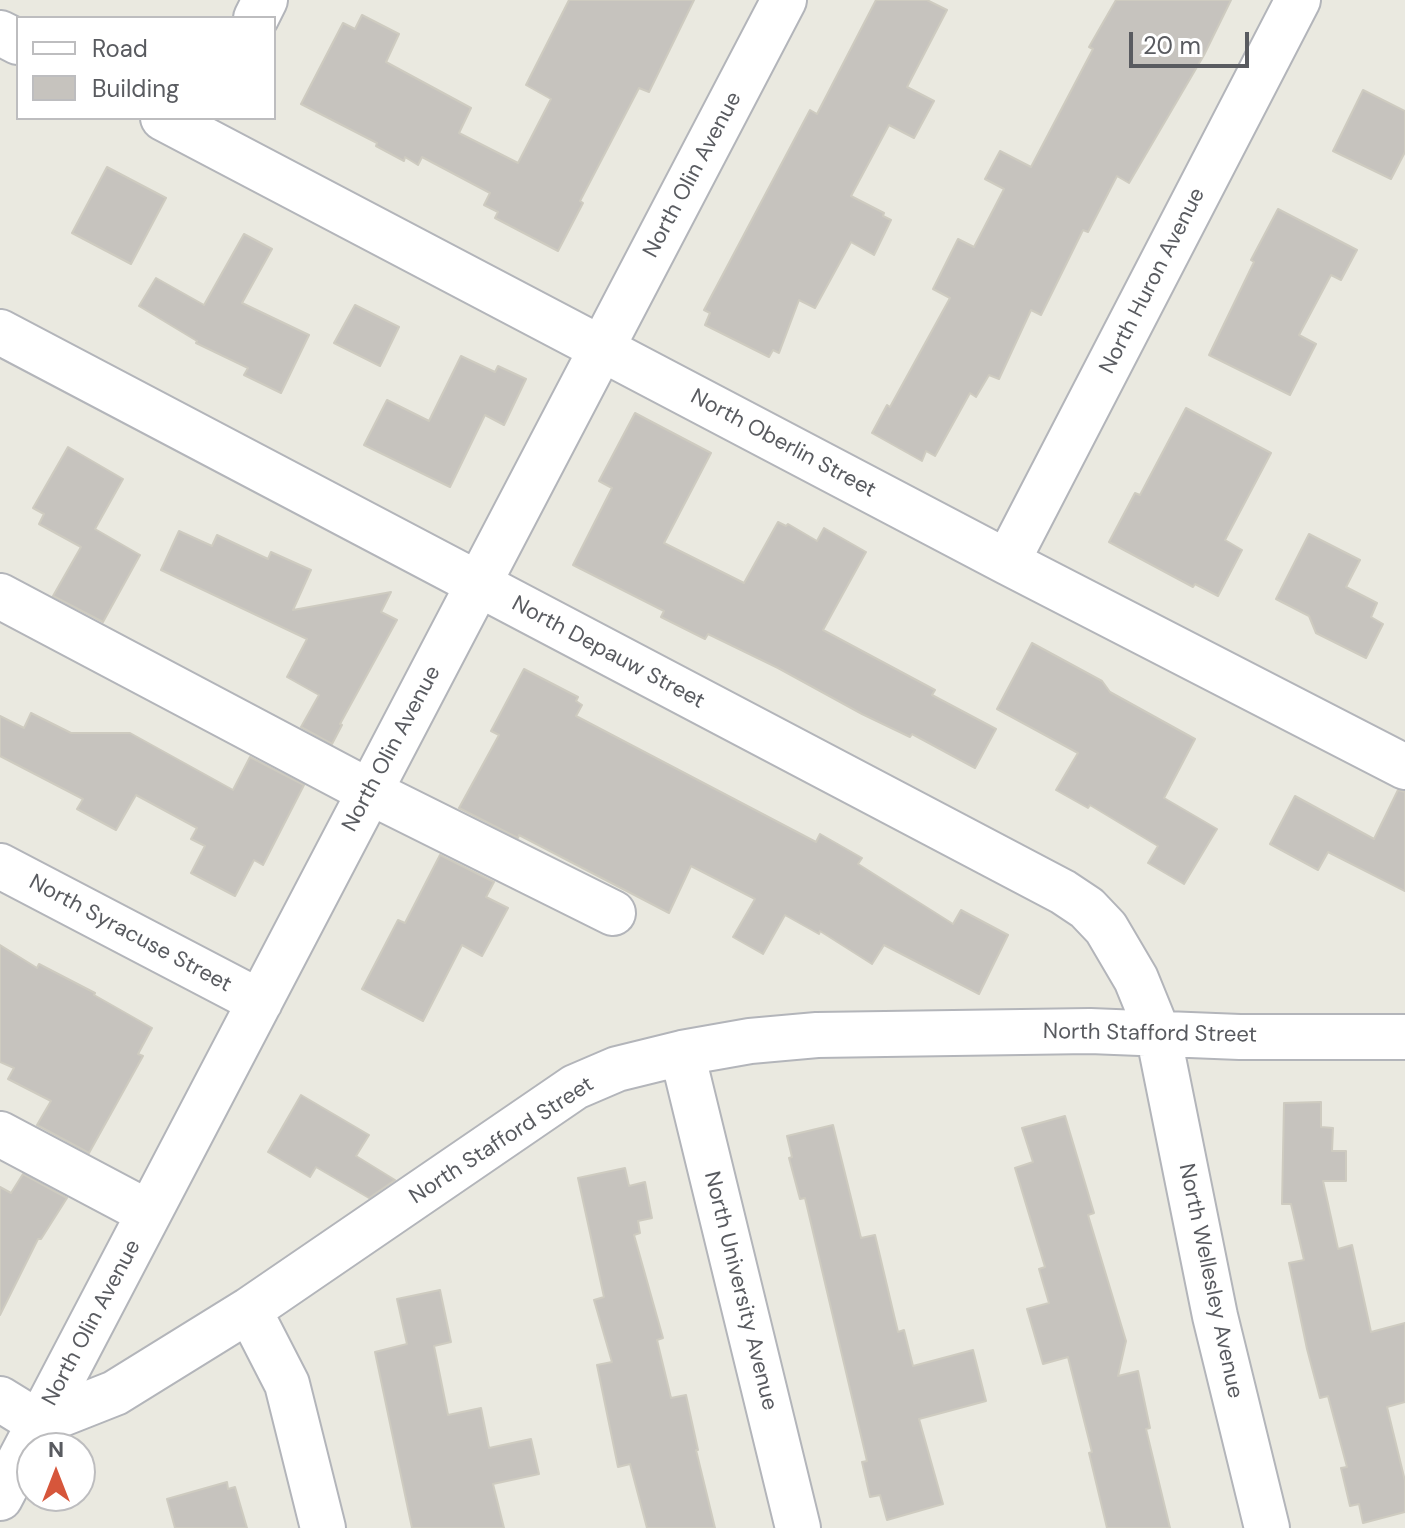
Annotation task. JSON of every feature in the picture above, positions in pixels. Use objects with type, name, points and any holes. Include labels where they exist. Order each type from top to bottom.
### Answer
[{"type":"street","points":[[0,12],[6,0]]},
{"type":"street","name":"North Olin Avenue","points":[[0,1498],[784,0]]},
{"type":"street","name":"North Huron Avenue","points":[[1007,562],[1298,0]]},
{"type":"street","name":"North Oberlin Street","points":[[187,124],[602,349],[1405,767]]},
{"type":"street","name":"North Depauw Street","points":[[0,332],[1063,892],[1087,908],[1106,928],[1136,979],[1158,1033]]},
{"type":"street","points":[[0,596],[370,792],[613,913]]},
{"type":"street","name":"North Syracuse Street","points":[[0,866],[260,1002]]},
{"type":"street","name":"North Stafford Street","points":[[39,1423],[115,1393],[249,1310],[575,1087],[617,1069],[750,1041],[817,1035],[1090,1031],[1240,1037],[1405,1037]]},
{"type":"street","name":"North Wellesley Avenue","points":[[1158,1033],[1215,1316],[1267,1528]]},
{"type":"street","name":"North University Avenue","points":[[682,1053],[798,1528]]},
{"type":"street","points":[[0,1134],[149,1213]]},
{"type":"street","points":[[249,1310],[287,1384],[323,1528]]},
{"type":"street","points":[[0,1399],[39,1423]]},
{"type":"building","points":[[569,0],[694,0],[649,92],[639,88],[580,201],[583,203],[558,251],[495,218],[498,212],[484,205],[490,193],[422,157],[418,165],[405,157],[404,161],[376,146],[377,143],[301,104],[343,23],[355,29],[362,15],[399,34],[386,62],[471,108],[459,133],[518,163],[551,99],[526,85]]},
{"type":"building","points":[[876,0],[927,0],[947,10],[907,87],[934,101],[914,138],[889,125],[851,196],[884,213],[883,216],[891,220],[874,255],[851,242],[815,308],[799,300],[779,353],[773,350],[769,357],[705,325],[710,313],[704,310],[810,110],[817,114]]},
{"type":"building","points":[[1116,0],[1231,0],[1204,55],[1129,183],[1117,176],[1088,232],[1083,230],[1041,315],[1031,310],[999,379],[989,375],[976,397],[970,393],[935,456],[926,451],[922,461],[872,433],[887,405],[890,407],[950,298],[933,289],[958,239],[974,247],[1004,189],[985,179],[1000,151],[1031,167],[1093,49],[1089,47]]},
{"type":"building","points":[[1363,90],[1405,111],[1405,152],[1391,179],[1333,151]]},
{"type":"building","points":[[107,167],[166,198],[131,264],[72,233]]},
{"type":"building","points":[[1278,209],[1357,250],[1341,280],[1331,275],[1299,335],[1316,344],[1290,395],[1209,355],[1254,262],[1251,260]]},
{"type":"building","points":[[244,234],[272,249],[242,303],[309,335],[281,393],[244,375],[248,368],[196,343],[139,306],[156,278],[204,305]]},
{"type":"building","points":[[355,305],[399,327],[380,366],[334,343]]},
{"type":"building","points":[[461,356],[495,372],[498,366],[526,379],[504,425],[485,415],[450,487],[364,445],[387,400],[429,421]]},
{"type":"building","points":[[1186,408],[1271,453],[1225,540],[1242,550],[1218,596],[1195,584],[1193,587],[1109,542],[1135,493],[1140,495]]},
{"type":"building","points":[[635,413],[711,453],[664,543],[744,583],[778,522],[788,524],[817,541],[824,528],[866,552],[823,630],[935,690],[932,695],[996,729],[975,768],[912,734],[910,737],[862,714],[708,634],[705,639],[661,617],[664,611],[573,565],[612,488],[599,481]]},
{"type":"building","points":[[68,447],[123,479],[95,529],[140,555],[103,622],[53,596],[81,547],[39,524],[44,514],[33,508]]},
{"type":"building","points":[[179,531],[212,546],[217,535],[268,559],[271,552],[311,570],[293,610],[391,592],[381,612],[397,620],[332,744],[301,727],[319,695],[287,677],[307,639],[161,570]]},
{"type":"building","points":[[1309,534],[1360,560],[1346,587],[1377,603],[1371,617],[1383,624],[1366,658],[1316,633],[1309,616],[1276,599]]},
{"type":"building","points":[[1032,643],[1102,681],[1110,692],[1195,739],[1164,798],[1217,829],[1184,884],[1148,863],[1158,846],[1090,805],[1088,808],[1056,790],[1078,753],[997,709]]},
{"type":"building","points":[[524,669],[578,697],[576,701],[582,705],[576,716],[816,842],[820,834],[862,858],[858,864],[953,924],[961,910],[1008,935],[979,994],[884,945],[872,964],[820,931],[819,934],[785,915],[763,954],[733,937],[755,899],[691,866],[669,913],[519,835],[518,838],[459,808],[499,735],[491,731]]},
{"type":"building","points":[[31,713],[71,733],[130,733],[233,790],[250,757],[304,785],[263,865],[254,860],[235,896],[191,873],[205,846],[191,839],[197,828],[136,795],[116,830],[77,809],[83,799],[0,756],[0,716],[24,728]]},
{"type":"building","points":[[1398,790],[1405,792],[1405,891],[1328,852],[1318,870],[1270,844],[1295,796],[1374,839]]},
{"type":"building","points":[[440,855],[494,882],[486,897],[508,908],[482,956],[462,945],[423,1021],[362,989],[398,920],[405,923]]},
{"type":"building","points":[[0,945],[37,968],[39,964],[95,993],[152,1028],[138,1054],[143,1056],[89,1153],[37,1125],[51,1101],[8,1079],[14,1068],[0,1062]]},
{"type":"building","points":[[301,1095],[369,1135],[356,1156],[395,1180],[369,1198],[316,1167],[310,1177],[268,1152]]},
{"type":"building","points":[[1321,1102],[1321,1127],[1333,1128],[1332,1151],[1346,1151],[1346,1181],[1323,1181],[1338,1249],[1352,1245],[1371,1332],[1405,1323],[1405,1402],[1387,1407],[1405,1481],[1405,1512],[1363,1523],[1359,1504],[1350,1506],[1341,1468],[1347,1467],[1328,1396],[1320,1398],[1307,1349],[1289,1263],[1304,1260],[1291,1204],[1282,1204],[1284,1103]]},
{"type":"building","points":[[1065,1116],[1094,1213],[1088,1215],[1126,1341],[1118,1376],[1138,1371],[1150,1428],[1146,1429],[1170,1528],[1107,1528],[1068,1357],[1043,1364],[1027,1309],[1049,1303],[1039,1269],[1045,1267],[1015,1168],[1033,1162],[1022,1128]]},
{"type":"building","points":[[833,1125],[861,1238],[875,1235],[898,1332],[904,1330],[913,1366],[973,1350],[986,1401],[919,1419],[943,1504],[887,1520],[880,1495],[870,1497],[862,1462],[867,1461],[805,1198],[800,1199],[789,1158],[792,1157],[787,1136]]},
{"type":"building","points":[[625,1168],[629,1186],[645,1182],[652,1218],[638,1221],[640,1233],[634,1235],[663,1338],[657,1340],[671,1398],[686,1395],[715,1528],[647,1528],[630,1464],[618,1467],[597,1365],[612,1362],[594,1300],[604,1297],[578,1178]]},
{"type":"building","points":[[23,1174],[67,1198],[41,1239],[38,1239],[0,1315],[0,1187],[11,1193]]},
{"type":"building","points":[[440,1290],[451,1342],[434,1346],[448,1415],[481,1408],[489,1448],[531,1439],[539,1474],[493,1484],[504,1528],[412,1528],[375,1352],[407,1344],[397,1299]]},
{"type":"building","points":[[227,1482],[228,1489],[235,1487],[247,1528],[175,1528],[167,1499]]}]
